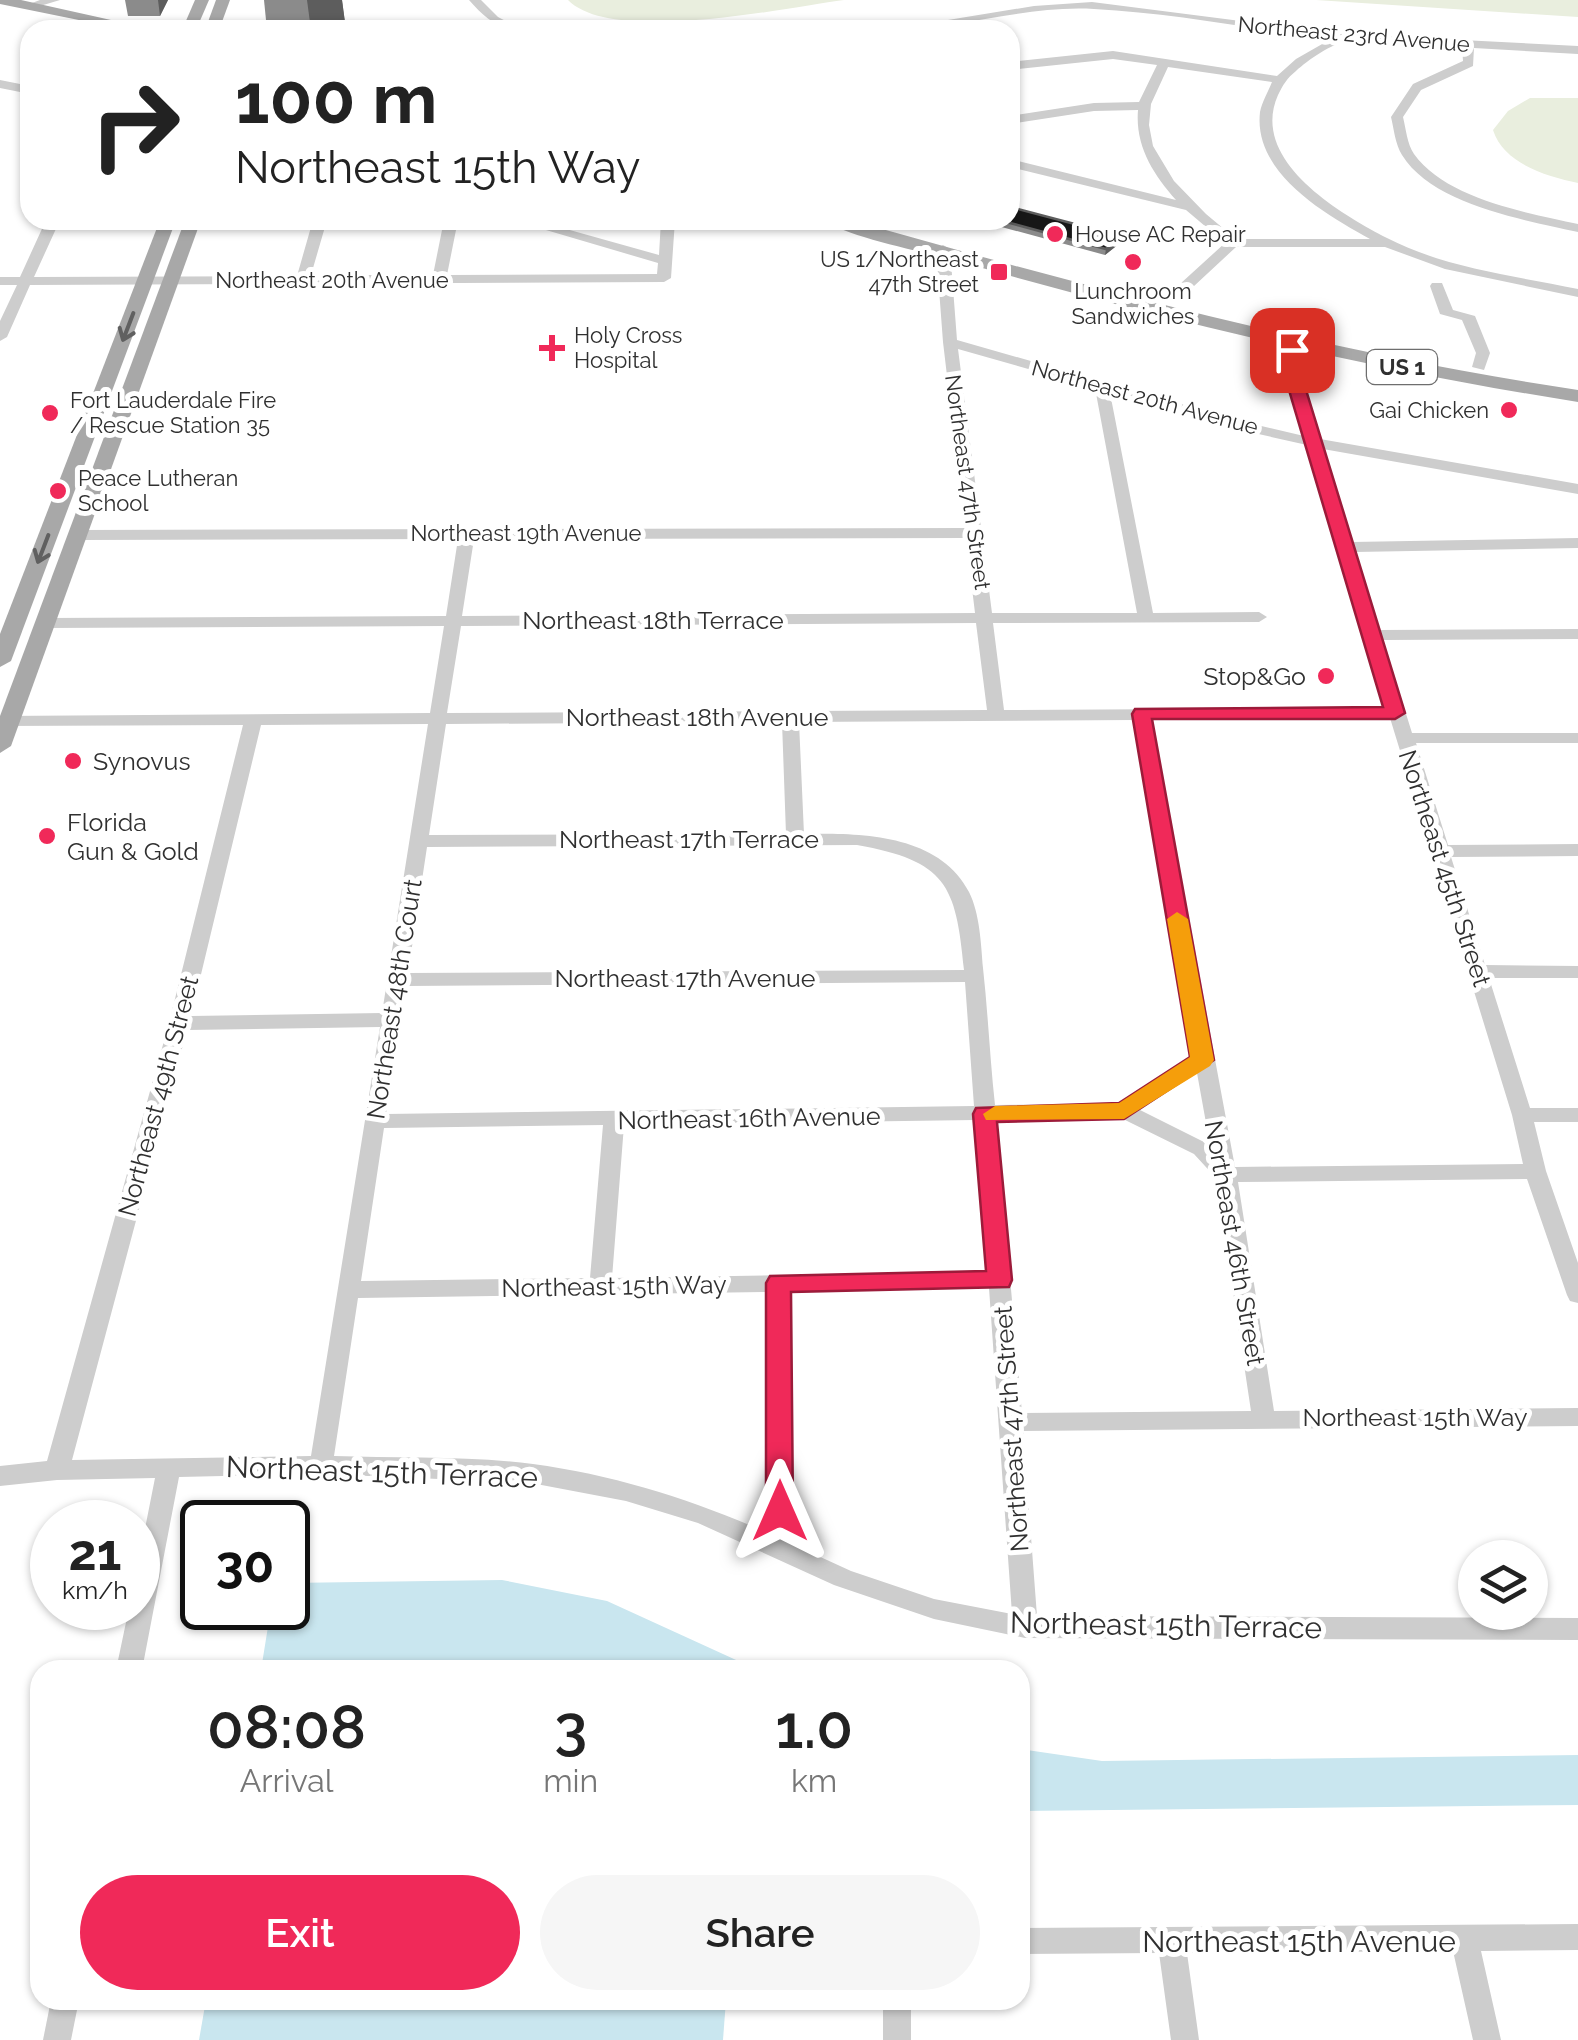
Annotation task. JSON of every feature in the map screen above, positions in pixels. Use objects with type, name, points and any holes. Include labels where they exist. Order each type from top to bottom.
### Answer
[{"type":"main road","points":[[0,0],[30,6],[56,3],[114,20]]},
{"type":"main road","points":[[0,12],[38,20]]},
{"type":"main road","points":[[0,661],[7,625],[90,425],[164,230]]},
{"type":"main road","points":[[0,746],[5,721],[48,623],[189,230]]},
{"type":"main road","name":"US 1","points":[[870,230],[1291,344],[1438,374],[1578,396]]},
{"type":"main road","name":"US 1","points":[[923,230],[1308,332],[1478,368],[1578,382]]},
{"type":"main road","points":[[1129,300],[1174,297]]},
{"type":"main road","points":[[90,425],[96,442],[109,450]]},
{"type":"street","points":[[475,0],[498,20]]},
{"type":"street","name":"Northeast 23rd Avenue","points":[[960,20],[1034,9],[1092,6],[1343,37],[1578,50]]},
{"type":"street","points":[[1343,37],[1280,80],[1270,100],[1265,124],[1283,169],[1341,217],[1387,243],[1450,266],[1578,293]]},
{"type":"street","points":[[1468,46],[1469,62],[1417,87],[1397,118],[1407,154],[1452,191],[1519,214],[1578,228]]},
{"type":"street","points":[[1020,64],[1072,56],[1112,55],[1280,80]]},
{"type":"street","points":[[1165,62],[1144,106],[1146,138],[1161,173],[1185,206],[1233,243],[1387,243]]},
{"type":"street","points":[[1020,118],[1094,106],[1144,106]]},
{"type":"street","points":[[1020,165],[1185,206]]},
{"type":"street","points":[[0,337],[48,230]]},
{"type":"street","points":[[303,280],[317,230]]},
{"type":"street","points":[[440,279],[449,230]]},
{"type":"street","points":[[554,230],[666,262],[668,230]]},
{"type":"street","points":[[1174,297],[1233,243]]},
{"type":"street","name":"Northeast 47th Street","points":[[943,249],[950,342],[996,714]]},
{"type":"street","name":"Northeast 20th Avenue","points":[[0,281],[664,278],[666,262]]},
{"type":"street","points":[[1437,286],[1447,314],[1468,316],[1482,353],[1478,368]]},
{"type":"street","points":[[1291,344],[1308,332]]},
{"type":"street","name":"Northeast 20th Avenue","points":[[950,342],[1242,426],[1339,448],[1578,490]]},
{"type":"street","name":"Northeast 45th Street","points":[[1291,344],[1294,380],[1312,440],[1522,1115],[1535,1171],[1577,1287]]},
{"type":"street","points":[[1102,387],[1146,619]]},
{"type":"street","name":"Northeast 48th Court","points":[[321,1465],[466,533]]},
{"type":"street","name":"Northeast 19th Avenue","points":[[78,535],[974,533]]},
{"type":"street","points":[[1345,547],[1578,543]]},
{"type":"street","name":"Northeast 18th Terrace","points":[[48,623],[1259,617]]},
{"type":"street","points":[[1372,635],[1578,634]]},
{"type":"street","name":"Northeast 18th Avenue","points":[[5,721],[1395,713]]},
{"type":"street","name":"Northeast 46th Street","points":[[1142,714],[1226,1175],[1264,1418]]},
{"type":"street","points":[[790,716],[795,838]]},
{"type":"street","name":"Northeast 49th Street","points":[[57,1470],[179,1023],[254,720]]},
{"type":"street","points":[[1404,738],[1578,738]]},
{"type":"street","name":"Northeast 17th Terrace","points":[[418,841],[856,839],[900,846],[930,861],[948,878]]},
{"type":"street","points":[[1441,851],[1578,850]]},
{"type":"street","name":"Northeast 47th Street","points":[[948,878],[962,895],[972,976],[1012,1422],[1025,1628]]},
{"type":"street","points":[[1478,971],[1578,972]]},
{"type":"street","name":"Northeast 17th Avenue","points":[[397,980],[972,976]]},
{"type":"street","points":[[179,1023],[390,1020]]},
{"type":"street","points":[[1124,1111],[1202,1060]]},
{"type":"street","name":"Northeast 16th Avenue","points":[[375,1121],[1124,1111],[1201,1149],[1226,1175]]},
{"type":"street","points":[[1522,1115],[1578,1115]]},
{"type":"street","points":[[600,1286],[614,1120]]},
{"type":"street","points":[[1226,1175],[1535,1171]]},
{"type":"street","name":"Northeast 15th Way","points":[[348,1290],[1000,1280]]},
{"type":"street","points":[[779,1283],[780,1550]]},
{"type":"street","name":"Northeast 15th Way","points":[[1012,1422],[1578,1417]]},
{"type":"street","name":"Northeast 15th Terrace","points":[[0,1476],[57,1470],[321,1465],[532,1473],[626,1491],[705,1516],[842,1578],[934,1609],[1025,1628],[1578,1629]]},
{"type":"street","points":[[131,1660],[169,1468]]},
{"type":"street","name":"Northeast 15th Avenue","points":[[1030,1942],[1578,1937]]},
{"type":"street","points":[[1465,1940],[1487,2040]]},
{"type":"street","points":[[1172,1942],[1185,2040]]},
{"type":"street","points":[[57,2040],[62,2010]]},
{"type":"street","points":[[897,2010],[898,2040]]},
{"type":"green space","points":[[568,0],[844,0],[700,20],[621,20],[590,13]]},
{"type":"green space","points":[[1316,0],[1578,0],[1578,17]]},
{"type":"green space","points":[[1530,98],[1578,98],[1578,183],[1528,167],[1498,142],[1493,130],[1508,111]]},
{"type":"water","points":[[502,1580],[607,1601],[736,1660],[263,1660],[267,1630],[310,1630],[310,1583]]},
{"type":"water","points":[[1030,1750],[1102,1761],[1578,1755],[1578,1805],[1030,1811]]},
{"type":"water","points":[[204,2010],[725,2010],[723,2040],[199,2040]]},
{"type":"building","points":[[1020,210],[1120,236],[1106,249],[1020,226]]},
{"type":"slow traffic","points":[[995,1114],[1124,1111],[1202,1060],[1177,919]]},
{"type":"place","name":"House AC Repair","points":[[1055,234]]},
{"type":"place","name":"Lunchroom Sandwiches","points":[[1133,262]]},
{"type":"place","name":"US 1/Northeast 47th Street","points":[[999,272]]},
{"type":"place","name":"Holy Cross Hospital","points":[[552,348]]},
{"type":"place","name":"Gai Chicken","points":[[1509,410]]},
{"type":"place","name":"Fort Lauderdale Fire / Rescue Station 35","points":[[50,413]]},
{"type":"place","name":"Peace Lutheran School","points":[[58,491]]},
{"type":"place","name":"Stop&Go","points":[[1326,676]]},
{"type":"place","name":"Synovus","points":[[73,761]]},
{"type":"place","name":"Florida Gun & Gold","points":[[47,836]]},
{"type":"route","points":[[780,1511],[779,1283],[1000,1280],[984,1114],[1124,1111],[1202,1060],[1142,714],[1395,713],[1294,380],[1292,350]]}]
